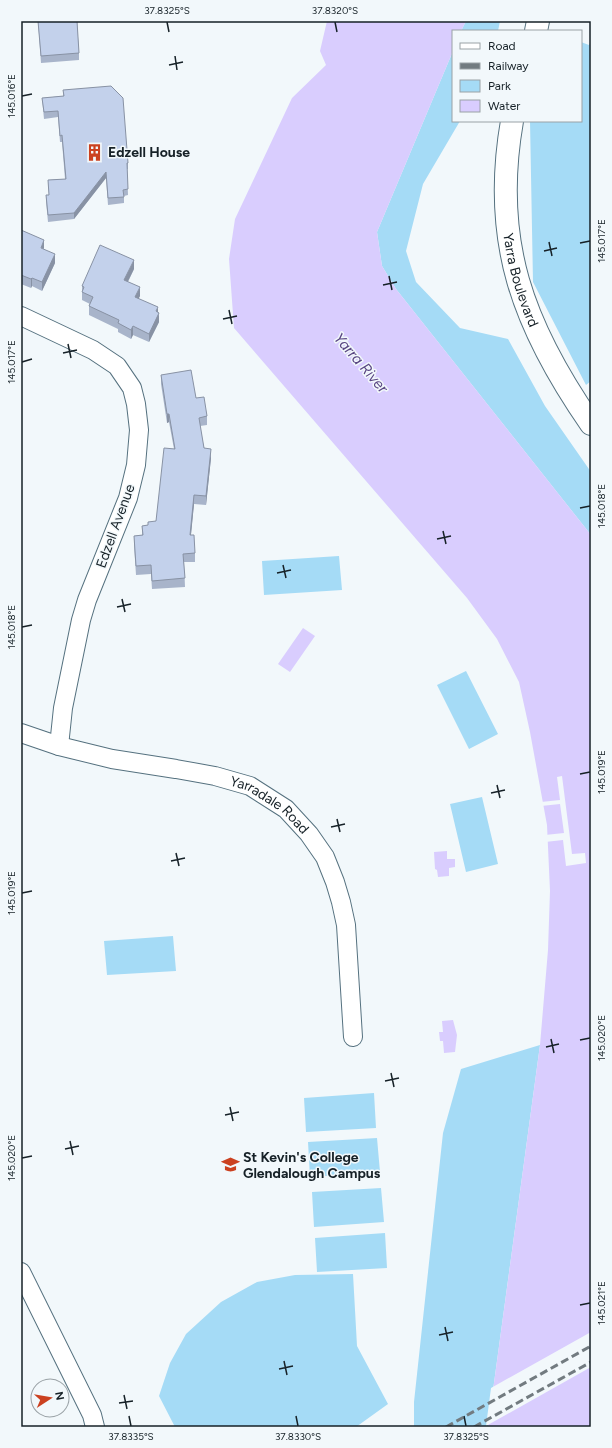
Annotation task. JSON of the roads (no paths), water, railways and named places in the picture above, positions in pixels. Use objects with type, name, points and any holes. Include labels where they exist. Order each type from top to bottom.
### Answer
[{"type":"street","name":"Yarra Boulevard","points":[[512,122],[505,175],[505,205],[508,236],[514,269],[539,338],[571,395],[591,424]]},
{"type":"street","name":"Edzell Avenue","points":[[21,316],[93,350],[116,366],[132,388],[136,404],[138,430],[136,465],[128,498],[87,600],[81,620],[63,708],[59,746]]},
{"type":"street","name":"Yarradale Road","points":[[21,733],[59,746],[112,759],[216,776],[250,786],[286,808],[309,834],[325,857],[341,902],[346,925],[352,1037]]},
{"type":"street","points":[[21,1272],[93,1421],[104,1427]]},
{"type":"water","name":"Yarra River","points":[[327,21],[466,21],[462,30],[452,30],[452,53],[377,232],[382,266],[396,289],[591,535],[591,1427],[488,1427],[540,1045],[548,950],[550,891],[547,825],[519,682],[497,639],[467,598],[234,328],[229,259],[235,219],[292,98],[326,65],[320,51]]},
{"type":"water","points":[[303,628],[315,636],[290,672],[278,664]]},
{"type":"water","points":[[447,851],[447,859],[455,859],[455,867],[449,868],[449,876],[438,877],[437,870],[435,869],[434,852]]},
{"type":"water","points":[[453,1020],[457,1035],[455,1052],[444,1053],[443,1041],[440,1041],[439,1032],[443,1032],[442,1021]]},
{"type":"railway","points":[[446,1427],[591,1346]]},
{"type":"railway","points":[[474,1427],[591,1362]]},
{"type":"place","name":"Edzell House","points":[[95,152]]},
{"type":"place","name":"St Kevin's College Glendalough Campus","points":[[230,1165]]}]
